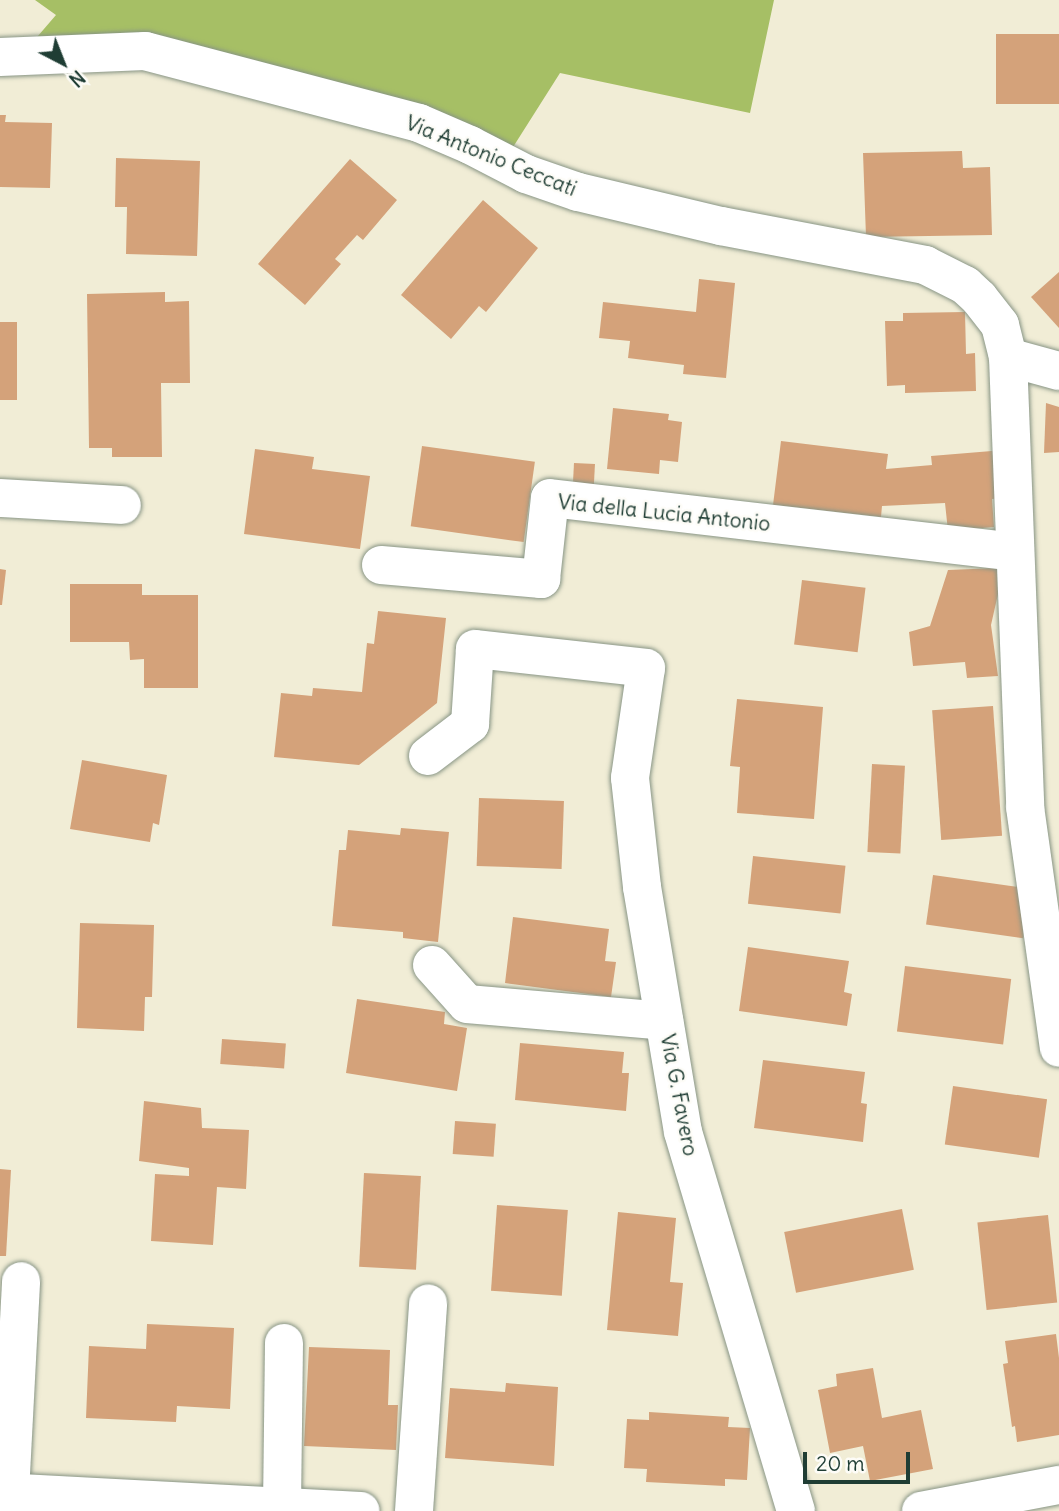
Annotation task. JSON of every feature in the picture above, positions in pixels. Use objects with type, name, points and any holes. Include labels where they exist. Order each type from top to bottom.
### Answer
[{"type":"street","name":"Via Antonio Ceccati","points":[[0,57],[145,51],[419,123],[526,174],[578,192],[721,226],[925,264],[965,285],[992,312],[1000,325],[1008,357]]},
{"type":"street","points":[[1059,371],[1008,357],[1025,807],[1059,1048]]},
{"type":"street","points":[[0,498],[122,505]]},
{"type":"street","name":"Via della Lucia Antonio","points":[[381,565],[541,579],[550,498],[1015,552]]},
{"type":"street","name":"Via G. Favero","points":[[428,756],[470,723],[475,649],[646,668],[630,778],[642,887],[683,1132],[796,1511]]},
{"type":"street","points":[[432,965],[467,1004],[664,1021]]},
{"type":"street","points":[[21,1281],[5,1493],[361,1511]]},
{"type":"street","points":[[414,1511],[428,1303]]},
{"type":"street","points":[[282,1507],[284,1343]]},
{"type":"street","points":[[921,1511],[1059,1485]]},
{"type":"green space","points":[[35,0],[774,0],[750,113],[560,73],[503,163],[187,67],[25,51],[56,15]]},
{"type":"building","points":[[996,34],[1059,34],[1059,104],[996,104]]},
{"type":"building","points":[[0,115],[6,115],[5,122],[52,123],[50,188],[0,187]]},
{"type":"building","points":[[962,151],[963,168],[990,167],[992,235],[866,237],[863,153]]},
{"type":"building","points":[[116,158],[200,161],[197,256],[126,254],[127,207],[115,207]]},
{"type":"building","points":[[350,159],[397,200],[363,240],[357,235],[335,259],[341,264],[305,305],[258,264]]},
{"type":"building","points":[[483,200],[538,248],[486,312],[479,306],[451,339],[401,295]]},
{"type":"building","points":[[1059,272],[1059,328],[1031,297]]},
{"type":"building","points":[[699,279],[735,283],[726,378],[683,374],[684,365],[628,358],[630,341],[599,338],[603,302],[696,312]]},
{"type":"building","points":[[165,292],[165,302],[189,301],[190,383],[161,383],[162,457],[112,457],[112,448],[89,448],[87,294]]},
{"type":"building","points":[[965,312],[966,354],[975,353],[976,391],[905,393],[905,385],[887,386],[885,321],[903,321],[903,313]]},
{"type":"building","points":[[0,322],[17,322],[17,400],[0,400]]},
{"type":"building","points":[[1046,403],[1059,407],[1059,452],[1044,453]]},
{"type":"building","points":[[613,408],[669,414],[668,420],[682,422],[678,462],[660,460],[659,474],[607,469]]},
{"type":"building","points":[[781,441],[888,454],[886,469],[932,465],[931,456],[1004,450],[1008,498],[992,499],[994,527],[948,531],[945,503],[882,506],[881,517],[773,505]]},
{"type":"building","points":[[422,446],[535,462],[524,542],[411,526]]},
{"type":"building","points":[[255,449],[314,457],[312,469],[370,476],[360,549],[244,534]]},
{"type":"building","points":[[574,463],[595,464],[594,492],[573,491]]},
{"type":"building","points":[[997,568],[998,594],[991,625],[998,676],[967,678],[965,662],[913,666],[909,632],[930,626],[948,570]]},
{"type":"building","points":[[0,569],[6,570],[2,605],[0,605]]},
{"type":"building","points":[[802,580],[866,588],[858,652],[794,645]]},
{"type":"building","points":[[70,584],[142,584],[142,595],[198,595],[198,688],[144,688],[144,659],[130,660],[129,642],[70,642]]},
{"type":"building","points":[[378,611],[446,618],[437,703],[359,765],[274,757],[281,693],[312,696],[313,688],[362,692],[367,643],[374,644]]},
{"type":"building","points":[[737,699],[823,707],[814,819],[737,813],[740,767],[730,766]]},
{"type":"building","points":[[993,706],[1002,836],[941,840],[932,710]]},
{"type":"building","points":[[82,760],[167,775],[159,825],[153,823],[150,842],[70,829]]},
{"type":"building","points":[[872,764],[905,766],[900,854],[867,852]]},
{"type":"building","points":[[479,798],[564,801],[562,869],[477,866]]},
{"type":"building","points":[[401,828],[449,832],[438,942],[403,938],[403,932],[332,926],[339,850],[346,850],[348,830],[400,835]]},
{"type":"building","points":[[753,856],[845,866],[840,913],[748,904]]},
{"type":"building","points":[[933,875],[1030,889],[1023,938],[926,925]]},
{"type":"building","points":[[513,917],[609,929],[605,961],[616,962],[611,997],[505,983]]},
{"type":"building","points":[[80,923],[154,925],[152,997],[145,997],[144,1031],[77,1028]]},
{"type":"building","points":[[748,947],[849,961],[844,992],[852,994],[847,1026],[739,1011]]},
{"type":"building","points":[[905,966],[1011,979],[1003,1045],[897,1032]]},
{"type":"building","points":[[357,999],[445,1012],[444,1024],[467,1028],[457,1091],[346,1073]]},
{"type":"building","points":[[222,1039],[286,1043],[284,1068],[220,1064]]},
{"type":"building","points":[[520,1043],[624,1052],[622,1073],[629,1073],[626,1111],[515,1100]]},
{"type":"building","points":[[763,1060],[865,1072],[861,1103],[867,1104],[863,1142],[754,1128]]},
{"type":"building","points":[[953,1086],[1047,1099],[1039,1158],[945,1144]]},
{"type":"building","points":[[144,1101],[201,1108],[202,1128],[249,1130],[246,1189],[217,1187],[213,1245],[151,1241],[155,1174],[189,1176],[189,1168],[139,1161]]},
{"type":"building","points":[[455,1121],[496,1124],[494,1157],[453,1154]]},
{"type":"building","points":[[0,1169],[11,1170],[6,1256],[0,1256]]},
{"type":"building","points":[[364,1173],[421,1176],[416,1270],[359,1267]]},
{"type":"building","points":[[497,1205],[568,1210],[562,1296],[491,1291]]},
{"type":"building","points":[[902,1209],[914,1270],[796,1293],[784,1232]]},
{"type":"building","points":[[618,1212],[676,1218],[670,1282],[683,1283],[678,1336],[607,1330]]},
{"type":"building","points":[[1048,1215],[1057,1303],[987,1310],[977,1222]]},
{"type":"building","points":[[147,1324],[234,1328],[230,1409],[177,1406],[176,1422],[86,1418],[89,1346],[146,1349]]},
{"type":"building","points":[[1056,1334],[1059,1358],[1059,1435],[1017,1442],[1015,1426],[1012,1427],[1003,1364],[1008,1363],[1005,1341]]},
{"type":"building","points":[[309,1347],[390,1350],[388,1405],[398,1405],[396,1450],[304,1446]]},
{"type":"building","points":[[873,1368],[882,1418],[921,1410],[933,1469],[870,1481],[863,1446],[830,1453],[818,1390],[837,1386],[836,1374]]},
{"type":"building","points":[[506,1383],[558,1387],[554,1466],[445,1458],[450,1388],[505,1392]]},
{"type":"building","points":[[649,1412],[729,1417],[728,1427],[750,1428],[747,1480],[725,1479],[725,1486],[646,1482],[647,1469],[624,1468],[627,1419],[649,1420]]}]
